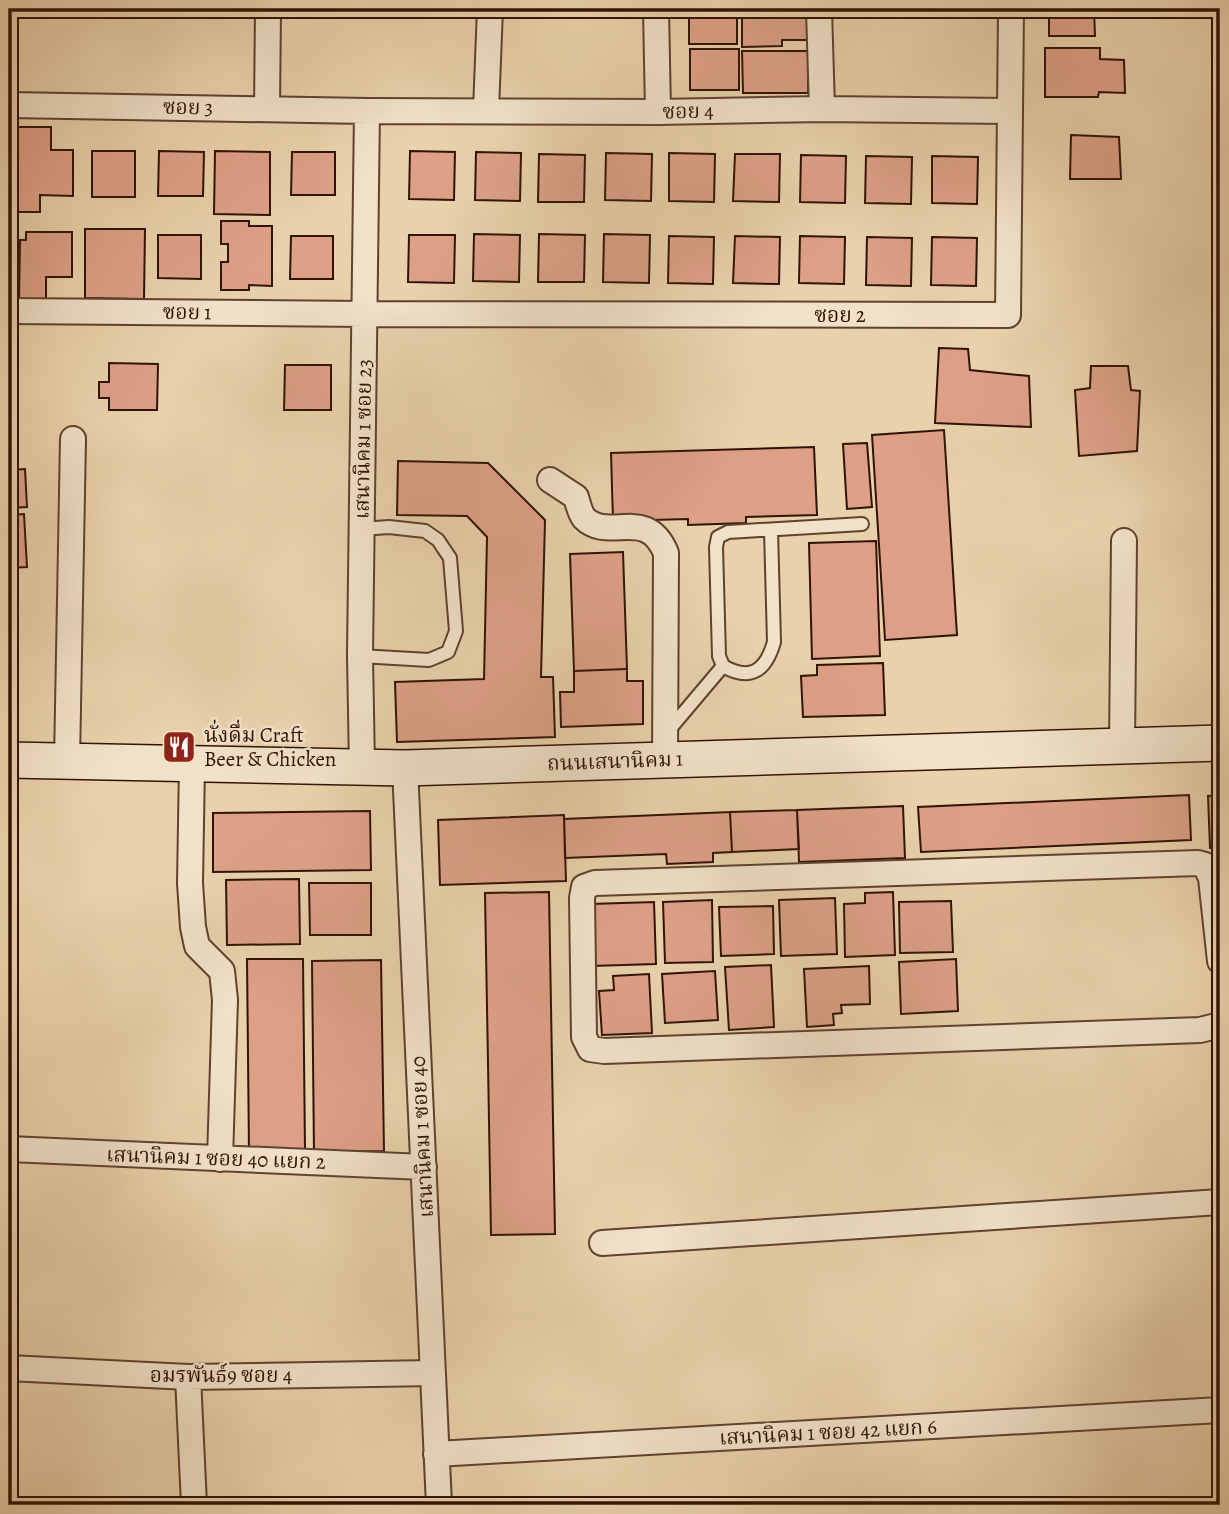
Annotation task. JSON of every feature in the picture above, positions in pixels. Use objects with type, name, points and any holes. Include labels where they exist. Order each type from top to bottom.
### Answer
[{"type":"street","points":[[267,108],[268,9]]},
{"type":"street","points":[[486,110],[489,9]]},
{"type":"street","points":[[656,9],[658,112]]},
{"type":"street","points":[[819,9],[822,109]]},
{"type":"street","name":"ซอย 2","points":[[365,314],[1008,315],[1011,9]]},
{"type":"street","name":"ซอย 3","points":[[9,105],[367,110]]},
{"type":"street","name":"ซอย 4","points":[[367,110],[1009,111]]},
{"type":"street","name":"เสนานิคม 1 ซอย 23","points":[[362,767],[360,656],[367,110]]},
{"type":"street","name":"ซอย 1","points":[[9,311],[365,314]]},
{"type":"street","points":[[67,761],[73,439]]},
{"type":"street","points":[[550,480],[576,497],[582,516],[592,524],[643,527],[660,540],[666,553],[665,748]]},
{"type":"street","points":[[1122,746],[1124,541]]},
{"type":"street","name":"ถนนเสนานิคม 1","points":[[9,760],[405,768],[665,748],[1122,746],[1220,743]]},
{"type":"street","points":[[192,764],[190,883],[193,927],[197,946],[222,971],[225,1000],[220,1159]]},
{"type":"street","name":"เสนานิคม 1 ซอย 40","points":[[405,768],[439,1505]]},
{"type":"street","points":[[1220,961],[1211,878],[1205,865],[1198,863],[595,883],[584,887],[582,898],[584,1037],[590,1049],[618,1051],[1186,1030],[1210,1029],[1220,1025]]},
{"type":"street","name":"เสนานิคม 1 ซอย 40 แยก 2","points":[[9,1149],[424,1167]]},
{"type":"street","points":[[602,1243],[1220,1202]]},
{"type":"street","name":"อมรพันธ์9 ซอย 4","points":[[9,1368],[188,1377],[433,1373]]},
{"type":"street","points":[[188,1377],[194,1505]]},
{"type":"street","name":"เสนานิคม 1 ซอย 42 แยก 6","points":[[436,1454],[1220,1410]]},
{"type":"lane","points":[[771,530],[774,642],[765,666],[747,673],[734,673],[723,666],[719,656],[718,537],[728,532],[862,524]]},
{"type":"lane","points":[[360,656],[429,660],[448,652],[456,631],[450,558],[438,540],[425,531],[390,527],[361,529]]},
{"type":"lane","points":[[665,748],[723,666]]},
{"type":"building","points":[[689,9],[737,9],[737,44],[689,44]]},
{"type":"building","points":[[742,9],[809,9],[809,40],[782,40],[782,46],[742,47]]},
{"type":"building","points":[[1049,9],[1094,9],[1095,36],[1049,36]]},
{"type":"building","points":[[1045,48],[1100,48],[1100,59],[1124,60],[1125,93],[1099,92],[1098,97],[1045,97]]},
{"type":"building","points":[[690,49],[739,49],[739,90],[690,90]]},
{"type":"building","points":[[742,51],[808,51],[808,93],[743,93]]},
{"type":"building","points":[[18,127],[51,127],[51,150],[73,150],[73,196],[40,195],[40,212],[17,212]]},
{"type":"building","points":[[1071,135],[1119,137],[1121,179],[1070,179]]},
{"type":"building","points":[[92,151],[135,151],[135,197],[92,197]]},
{"type":"building","points":[[159,151],[204,152],[203,196],[158,196]]},
{"type":"building","points":[[215,151],[270,152],[270,215],[214,214]]},
{"type":"building","points":[[410,151],[455,152],[454,200],[409,199]]},
{"type":"building","points":[[292,152],[335,152],[335,195],[291,195]]},
{"type":"building","points":[[476,152],[521,153],[520,201],[475,200]]},
{"type":"building","points":[[606,153],[652,154],[651,201],[605,200]]},
{"type":"building","points":[[669,153],[715,154],[714,202],[669,201]]},
{"type":"building","points":[[539,154],[585,155],[584,202],[538,202]]},
{"type":"building","points":[[735,154],[780,154],[779,202],[733,201]]},
{"type":"building","points":[[801,155],[846,156],[845,203],[800,202]]},
{"type":"building","points":[[866,156],[912,157],[911,204],[865,203]]},
{"type":"building","points":[[932,156],[978,157],[977,204],[932,203]]},
{"type":"building","points":[[221,221],[249,221],[249,226],[272,226],[272,286],[249,285],[249,290],[221,290],[221,262],[228,262],[228,244],[221,244]]},
{"type":"building","points":[[85,229],[145,229],[144,299],[85,298]]},
{"type":"building","points":[[26,232],[72,232],[72,277],[46,277],[46,301],[19,300],[20,240],[26,240]]},
{"type":"building","points":[[474,234],[520,235],[519,282],[473,281]]},
{"type":"building","points":[[539,234],[585,235],[584,282],[538,282]]},
{"type":"building","points":[[604,234],[650,235],[649,283],[603,282]]},
{"type":"building","points":[[158,235],[201,235],[201,279],[158,278]]},
{"type":"building","points":[[409,235],[455,235],[454,283],[408,282]]},
{"type":"building","points":[[291,236],[333,236],[333,279],[290,279]]},
{"type":"building","points":[[669,236],[714,237],[713,284],[668,283]]},
{"type":"building","points":[[735,236],[780,237],[779,284],[733,283]]},
{"type":"building","points":[[800,236],[845,237],[844,284],[799,283]]},
{"type":"building","points":[[867,237],[912,238],[911,286],[866,285]]},
{"type":"building","points":[[932,237],[977,238],[976,286],[931,285]]},
{"type":"building","points":[[939,348],[968,349],[970,370],[1029,376],[1031,427],[935,423]]},
{"type":"building","points":[[109,363],[158,364],[157,410],[109,410],[109,398],[99,398],[99,382],[109,382]]},
{"type":"building","points":[[285,365],[331,365],[331,410],[284,410]]},
{"type":"building","points":[[1091,366],[1128,366],[1131,390],[1140,391],[1137,451],[1079,456],[1075,390],[1090,388]]},
{"type":"building","points":[[944,430],[957,635],[885,640],[872,435]]},
{"type":"building","points":[[867,443],[872,507],[847,509],[843,444]]},
{"type":"building","points":[[814,447],[817,515],[746,517],[746,523],[688,525],[688,519],[613,521],[611,453]]},
{"type":"building","points":[[9,454],[10,470],[25,469],[27,507],[9,508]]},
{"type":"building","points":[[398,461],[488,463],[545,520],[541,677],[553,677],[555,737],[397,742],[395,682],[484,679],[487,537],[467,516],[397,515]]},
{"type":"building","points":[[24,514],[27,567],[9,568],[9,515]]},
{"type":"building","points":[[876,541],[880,656],[812,659],[809,543]]},
{"type":"building","points":[[623,552],[627,669],[574,671],[570,554]]},
{"type":"building","points":[[11,579],[14,633],[9,633]]},
{"type":"building","points":[[883,663],[885,715],[803,717],[801,676],[817,675],[817,665]]},
{"type":"building","points":[[627,669],[627,681],[643,681],[643,724],[561,727],[560,692],[574,692],[574,671]]},
{"type":"building","points":[[1189,795],[1191,840],[921,852],[918,807]]},
{"type":"building","points":[[1220,795],[1220,847],[1210,848],[1208,796]]},
{"type":"building","points":[[903,806],[905,858],[799,862],[797,810]]},
{"type":"building","points":[[797,810],[799,849],[732,852],[730,812]]},
{"type":"building","points":[[370,811],[371,870],[213,872],[213,813]]},
{"type":"building","points":[[730,812],[732,852],[713,853],[713,862],[667,864],[666,854],[565,858],[564,819]]},
{"type":"building","points":[[564,815],[566,881],[440,885],[438,820]]},
{"type":"building","points":[[299,879],[300,944],[227,945],[226,880]]},
{"type":"building","points":[[309,883],[371,883],[371,935],[310,935]]},
{"type":"building","points":[[549,892],[555,1234],[491,1235],[485,893]]},
{"type":"building","points":[[893,892],[895,955],[845,957],[844,904],[865,903],[865,893]]},
{"type":"building","points":[[835,898],[837,954],[781,956],[779,900]]},
{"type":"building","points":[[712,900],[713,962],[665,963],[663,902]]},
{"type":"building","points":[[951,901],[953,952],[900,953],[899,902]]},
{"type":"building","points":[[654,902],[656,964],[592,966],[590,904]]},
{"type":"building","points":[[773,906],[774,954],[721,956],[719,907]]},
{"type":"building","points":[[247,959],[303,959],[305,1151],[249,1152]]},
{"type":"building","points":[[956,959],[958,1011],[901,1014],[899,962]]},
{"type":"building","points":[[381,960],[384,1151],[314,1152],[312,961]]},
{"type":"building","points":[[771,965],[774,1027],[729,1030],[725,967]]},
{"type":"building","points":[[869,966],[870,1004],[841,1005],[842,1013],[833,1014],[834,1025],[807,1027],[804,969]]},
{"type":"building","points":[[715,971],[718,1020],[665,1023],[662,974]]},
{"type":"building","points":[[649,974],[652,1033],[602,1035],[599,991],[614,990],[613,976]]},
{"type":"place","name":"นั่งดื่ม Craft Beer & Chicken","points":[[179,747]]}]
